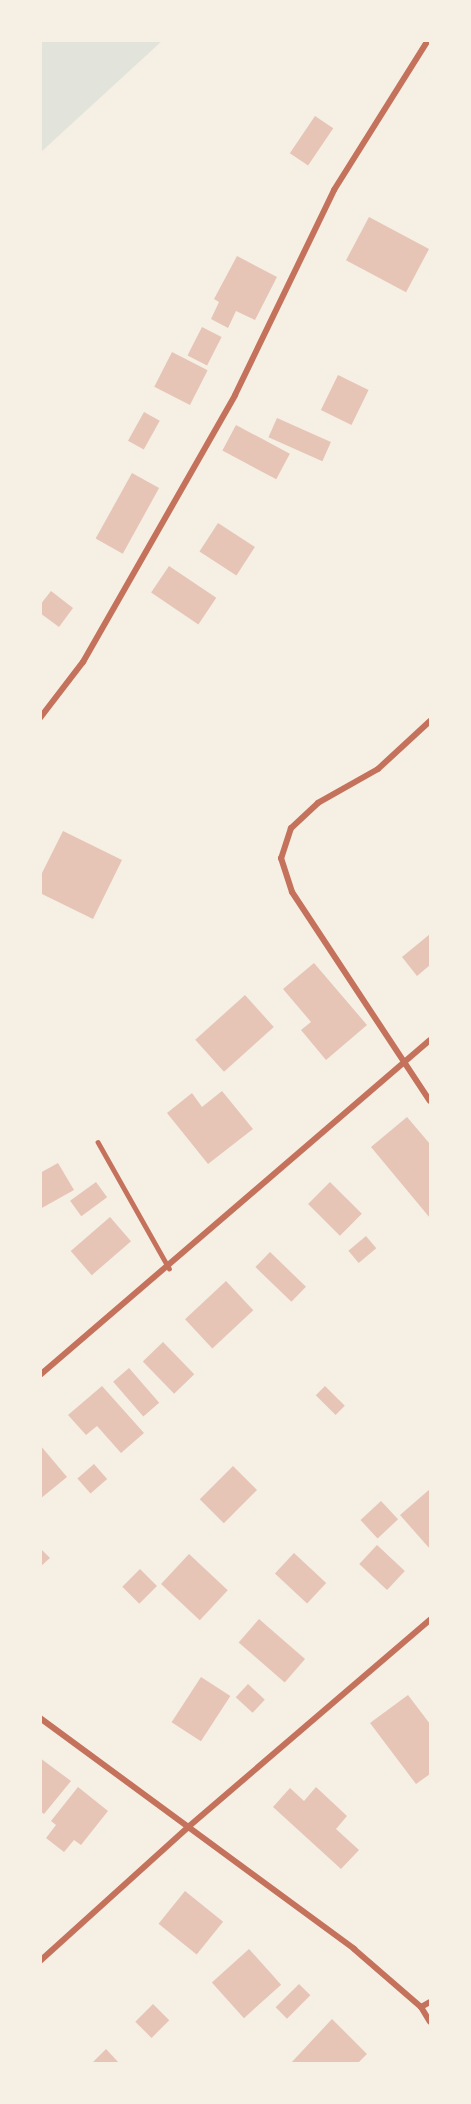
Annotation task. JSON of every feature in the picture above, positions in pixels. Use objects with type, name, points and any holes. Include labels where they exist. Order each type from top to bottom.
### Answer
[{"type":"street","points":[[40,718],[89,652],[234,395],[334,190],[428,40]]},
{"type":"street","points":[[430,721],[378,769],[318,803],[291,828],[281,858],[292,892],[430,1101]]},
{"type":"street","points":[[40,1376],[169,1268],[430,1040]]},
{"type":"street","points":[[40,1961],[187,1828],[430,1620]]},
{"type":"street","points":[[40,1718],[354,1949],[421,2007],[430,2022]]},
{"type":"street","points":[[421,2007],[430,2002]]},
{"type":"lane","points":[[98,1142],[169,1268]]},
{"type":"shaded area","points":[[41,40],[162,40],[162,41],[41,152]]},
{"type":"building","points":[[315,116],[333,128],[308,166],[290,153]]},
{"type":"building","points":[[369,217],[429,249],[406,292],[346,260]]},
{"type":"building","points":[[237,256],[277,277],[255,320],[236,311],[228,328],[211,319],[219,302],[214,299]]},
{"type":"building","points":[[202,327],[222,337],[207,365],[187,356]]},
{"type":"building","points":[[172,352],[208,370],[190,405],[154,387]]},
{"type":"building","points":[[338,375],[369,390],[351,425],[321,410]]},
{"type":"building","points":[[144,412],[160,421],[144,450],[128,441]]},
{"type":"building","points":[[277,418],[331,442],[322,461],[268,437]]},
{"type":"building","points":[[236,425],[290,454],[276,479],[222,451]]},
{"type":"building","points":[[132,473],[159,488],[123,554],[96,539]]},
{"type":"building","points":[[218,523],[255,547],[236,575],[199,552]]},
{"type":"building","points":[[169,566],[216,598],[198,624],[151,593]]},
{"type":"building","points":[[51,591],[73,608],[59,627],[40,613],[40,605]]},
{"type":"building","points":[[63,831],[122,860],[93,919],[40,893],[40,877]]},
{"type":"building","points":[[430,934],[430,965],[417,976],[402,957]]},
{"type":"building","points":[[314,963],[367,1025],[326,1060],[301,1030],[311,1022],[283,989]]},
{"type":"building","points":[[245,995],[274,1027],[224,1072],[195,1040]]},
{"type":"building","points":[[222,1091],[253,1129],[208,1164],[167,1113],[192,1093],[202,1107]]},
{"type":"building","points":[[407,1117],[430,1144],[430,1218],[371,1147]]},
{"type":"building","points":[[58,1163],[74,1190],[40,1209],[40,1173]]},
{"type":"building","points":[[96,1182],[107,1197],[81,1216],[70,1201]]},
{"type":"building","points":[[330,1182],[362,1214],[340,1236],[308,1204]]},
{"type":"building","points":[[110,1217],[131,1241],[92,1275],[71,1251]]},
{"type":"building","points":[[366,1236],[376,1248],[359,1263],[348,1251]]},
{"type":"building","points":[[270,1252],[306,1287],[291,1302],[255,1267]]},
{"type":"building","points":[[226,1281],[253,1310],[212,1348],[185,1319]]},
{"type":"building","points":[[163,1342],[194,1374],[174,1394],[143,1361]]},
{"type":"building","points":[[129,1368],[159,1403],[143,1416],[113,1382]]},
{"type":"building","points":[[102,1386],[144,1433],[121,1453],[97,1426],[86,1435],[68,1415]]},
{"type":"building","points":[[325,1386],[345,1406],[336,1415],[316,1395]]},
{"type":"building","points":[[40,1445],[67,1477],[40,1499]]},
{"type":"building","points":[[94,1464],[107,1479],[91,1494],[77,1478]]},
{"type":"building","points":[[233,1466],[257,1490],[224,1523],[200,1499]]},
{"type":"building","points":[[430,1489],[430,1549],[400,1515]]},
{"type":"building","points":[[381,1501],[398,1519],[378,1538],[361,1520]]},
{"type":"building","points":[[377,1545],[405,1571],[387,1590],[359,1564]]},
{"type":"building","points":[[40,1548],[50,1558],[40,1567]]},
{"type":"building","points":[[294,1553],[326,1583],[307,1603],[275,1573]]},
{"type":"building","points":[[189,1554],[228,1590],[200,1620],[161,1584]]},
{"type":"building","points":[[140,1569],[157,1586],[139,1604],[122,1587]]},
{"type":"building","points":[[259,1619],[305,1659],[285,1682],[239,1642]]},
{"type":"building","points":[[201,1677],[230,1696],[201,1741],[172,1722]]},
{"type":"building","points":[[248,1684],[265,1700],[253,1713],[236,1697]]},
{"type":"building","points":[[408,1695],[430,1724],[430,1774],[416,1784],[370,1723]]},
{"type":"building","points":[[40,1758],[71,1781],[44,1814],[40,1811]]},
{"type":"building","points":[[78,1787],[108,1811],[81,1845],[74,1840],[64,1852],[46,1838],[56,1825],[51,1821]]},
{"type":"building","points":[[316,1787],[347,1816],[336,1829],[359,1850],[341,1869],[273,1807],[290,1788],[304,1801]]},
{"type":"building","points":[[185,1891],[223,1922],[197,1954],[159,1924]]},
{"type":"building","points":[[249,1949],[281,1985],[244,2018],[212,1982]]},
{"type":"building","points":[[299,1984],[310,1995],[287,2019],[276,2007]]},
{"type":"building","points":[[153,2004],[169,2020],[152,2038],[135,2022]]},
{"type":"building","points":[[332,2019],[367,2054],[357,2064],[290,2064]]},
{"type":"building","points":[[106,2049],[120,2064],[91,2064]]}]
